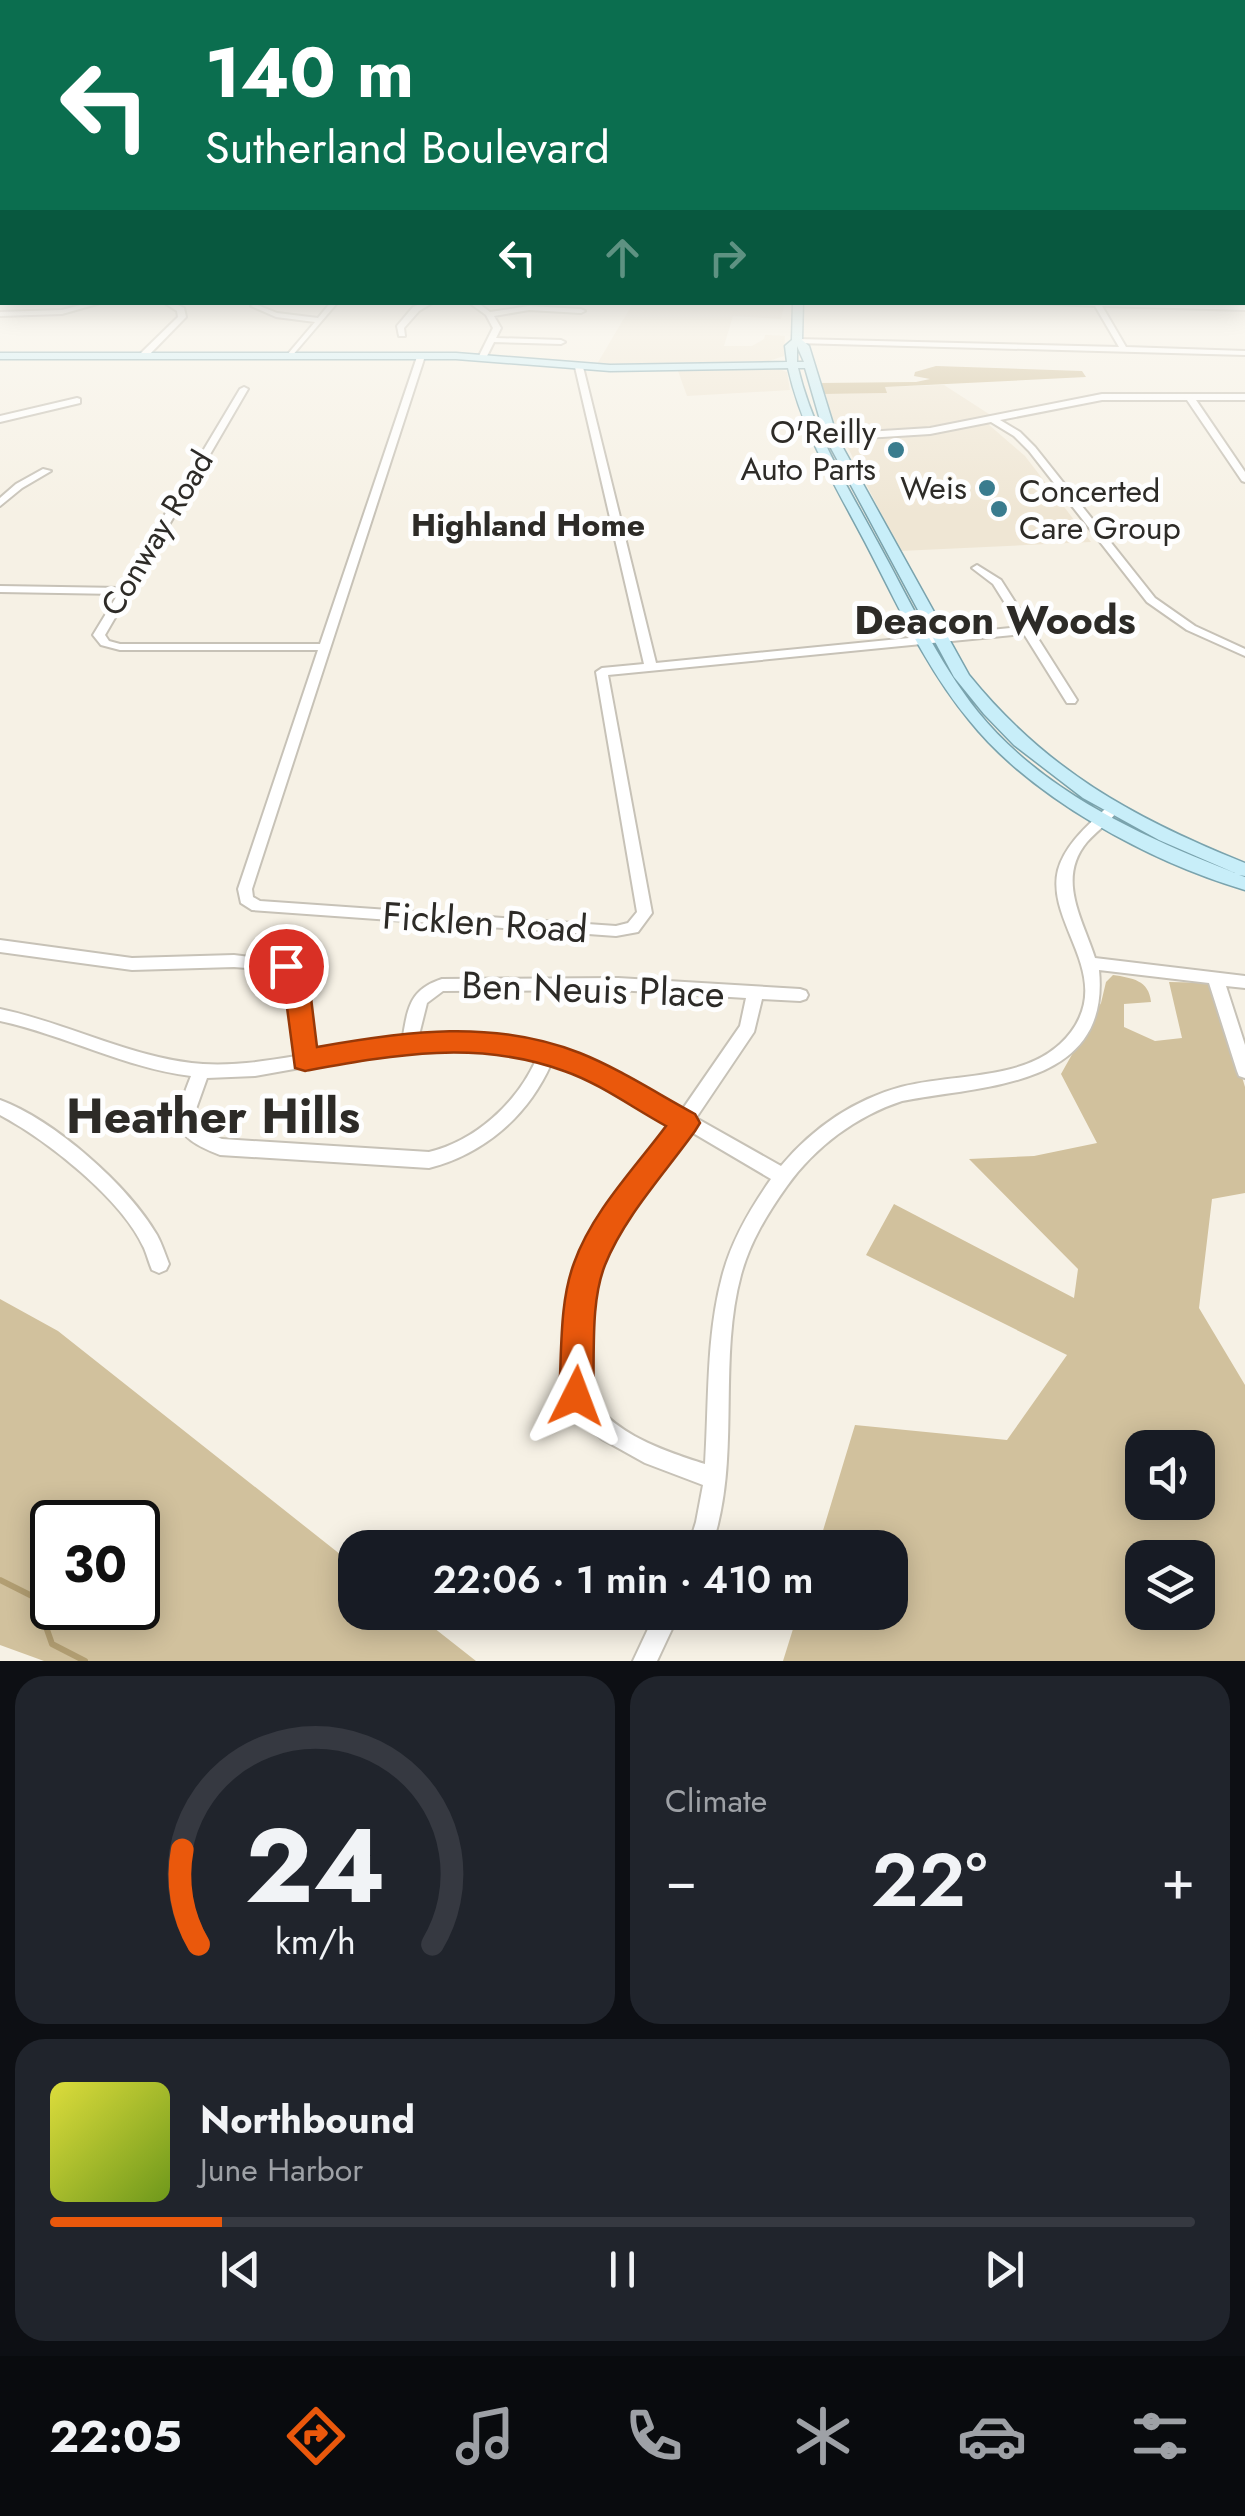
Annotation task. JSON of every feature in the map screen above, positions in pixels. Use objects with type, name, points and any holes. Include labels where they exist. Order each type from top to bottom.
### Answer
[{"type":"main road","points":[[500,360],[579,366],[799,365]]},
{"type":"main road","points":[[800,360],[799,396],[932,638],[999,724],[1108,813],[1160,848],[1245,884]]},
{"type":"main road","points":[[1108,813],[1245,870]]},
{"type":"street","name":"Ficklen Road","points":[[419,360],[244,888],[246,899],[265,908],[616,931],[633,928],[645,913],[602,672],[650,664],[1027,630]]},
{"type":"street","points":[[579,366],[650,664]]},
{"type":"street","name":"Conway Road","points":[[244,389],[100,630],[100,639],[112,646],[325,647]]},
{"type":"street","points":[[1189,396],[1245,479]]},
{"type":"street","points":[[824,437],[930,431],[1102,397],[1245,398]]},
{"type":"street","points":[[0,419],[77,402]]},
{"type":"street","points":[[993,418],[1018,434],[1032,449],[1151,600],[1190,628],[1245,654]]},
{"type":"street","points":[[1226,451],[1245,452]]},
{"type":"street","points":[[0,503],[19,486],[46,472]]},
{"type":"street","points":[[977,568],[997,582],[1071,700]]},
{"type":"street","points":[[0,589],[123,591]]},
{"type":"street","points":[[703,1530],[716,1478],[721,1314],[726,1284],[740,1245],[783,1177],[830,1132],[878,1102],[1019,1072],[1055,1058],[1080,1032],[1094,978],[1092,963],[1071,921],[1062,881],[1080,839],[1108,813]]},
{"type":"street","points":[[0,946],[132,964],[223,961],[286,966],[295,973],[305,1060]]},
{"type":"street","points":[[1092,963],[1245,982]]},
{"type":"street","points":[[1216,980],[1245,1071]]},
{"type":"street","name":"Ben Neuis Place","points":[[410,1041],[418,1002],[427,991],[442,985],[546,982],[800,995]]},
{"type":"street","name":"Ben Neuis Place","points":[[716,1478],[677,1466],[590,1418],[576,1396],[574,1382],[584,1286],[596,1247],[748,1027],[755,993]]},
{"type":"street","points":[[0,1015],[46,1025],[150,1064],[201,1071],[241,1070],[410,1041],[472,1040],[548,1053],[600,1074],[783,1177]]},
{"type":"street","points":[[201,1071],[186,1109],[187,1125],[198,1137],[220,1147],[429,1160],[471,1145],[521,1098],[548,1053]]},
{"type":"street","points":[[0,1107],[67,1149],[146,1229],[160,1264]]},
{"type":"street","points":[[645,1661],[660,1630]]},
{"type":"shaded area","points":[[600,360],[773,360],[769,361],[597,364]]},
{"type":"shaded area","points":[[936,366],[1082,371],[1086,377],[885,387],[887,393],[823,394],[819,383],[916,382],[930,379],[914,376],[915,372]]},
{"type":"shaded area","points":[[678,371],[787,372],[790,390],[687,396]]},
{"type":"shaded area","points":[[944,385],[992,416],[924,427],[847,431],[835,427],[823,394],[886,393],[884,387]]},
{"type":"shaded area","points":[[988,424],[1025,456],[1091,542],[900,551],[845,442]]},
{"type":"shaded area","points":[[1113,975],[1138,981],[1147,989],[1151,1002],[1124,1004],[1124,1027],[1155,1041],[1182,1038],[1169,982],[1214,983],[1245,1087],[1245,1193],[1212,1199],[1199,1308],[1245,1385],[1245,1661],[783,1661],[793,1630],[908,1630],[908,1530],[823,1530],[855,1425],[1007,1440],[1067,1355],[866,1255],[894,1204],[1074,1298],[1078,1269],[969,1159],[1034,1156],[1097,1143],[1061,1074],[1101,1003],[1106,982]]},
{"type":"shaded area","points":[[0,1299],[58,1331],[338,1553],[338,1630],[437,1630],[476,1661],[44,1661],[0,1645]]},
{"type":"waterway","points":[[0,1580],[36,1598],[52,1644],[85,1661]]},
{"type":"place","name":"O'Reilly Auto Parts","points":[[896,450]]},
{"type":"place","name":"Weis","points":[[987,488]]},
{"type":"place","name":"Concerted Care Group","points":[[999,509]]},
{"type":"district","name":"Highland Home","points":[[528,525]]},
{"type":"district","name":"Deacon Woods","points":[[995,620]]},
{"type":"district","name":"Heather Hills","points":[[213,1116]]},
{"type":"route","points":[[286,966],[295,973],[305,1060],[410,1041],[492,1041],[573,1062],[685,1123],[596,1247],[584,1286],[574,1382],[576,1396]]}]
